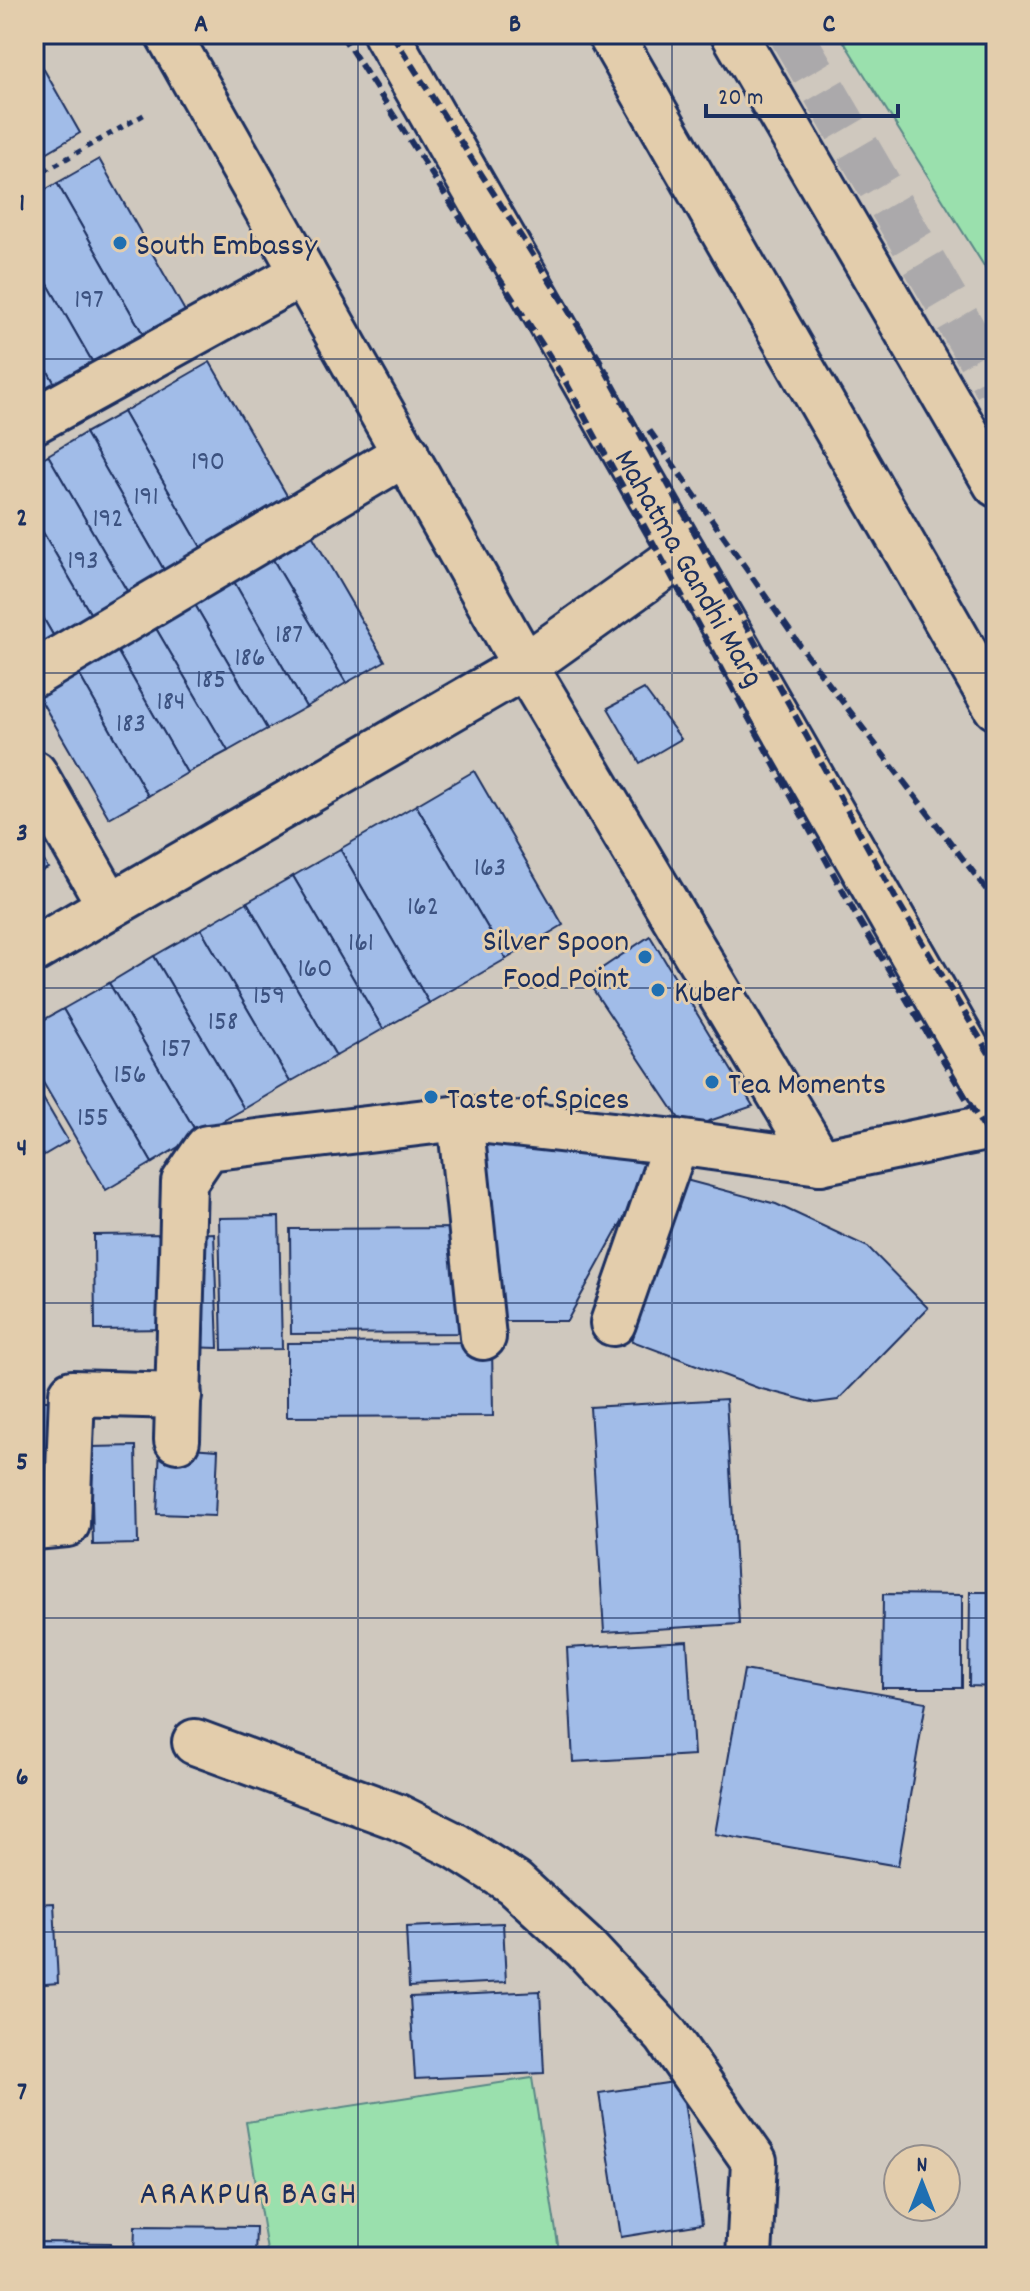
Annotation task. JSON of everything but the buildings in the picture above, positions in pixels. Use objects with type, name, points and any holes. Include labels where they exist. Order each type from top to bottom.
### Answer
[{"type":"street","points":[[168,34],[525,666],[820,1162]]},
{"type":"street","name":"Mahatma Gandhi Marg","points":[[386,34],[996,1100]]},
{"type":"street","points":[[610,34],[996,707]]},
{"type":"street","points":[[734,34],[996,484]]},
{"type":"street","points":[[34,421],[303,273]]},
{"type":"street","points":[[34,674],[406,453]]},
{"type":"street","points":[[34,950],[525,666],[683,553]]},
{"type":"street","points":[[34,773],[110,906]]},
{"type":"street","points":[[177,1440],[184,1182],[207,1148],[460,1118],[820,1162],[996,1126]]},
{"type":"street","points":[[460,1118],[483,1337]]},
{"type":"street","points":[[613,1323],[676,1142]]},
{"type":"street","points":[[34,1527],[67,1524],[72,1393],[179,1396]]},
{"type":"street","points":[[195,1742],[398,1817],[456,1846],[514,1883],[585,1948],[666,2035],[754,2161],[749,2257]]},
{"type":"path","points":[[34,177],[197,85]]},
{"type":"green space","points":[[839,34],[996,34],[996,285]]},
{"type":"green space","points":[[532,2078],[560,2257],[268,2257],[246,2122]]},
{"type":"tunnel","points":[[791,34],[996,386]]},
{"type":"railway","points":[[341,34],[562,375],[857,917],[996,1148]]},
{"type":"railway","points":[[392,34],[598,357],[895,897],[996,1065]]},
{"type":"railway","points":[[649,430],[806,654],[996,902]]},
{"type":"place","name":"South Embassy","points":[[120,243]]},
{"type":"place","name":"Silver Spoon Food Point","points":[[645,957]]},
{"type":"place","name":"Kuber","points":[[658,990]]},
{"type":"place","name":"Tea Moments","points":[[712,1082]]},
{"type":"place","name":"Taste of Spices","points":[[431,1097]]},
{"type":"district","name":"ARAKPUR BAGH","points":[[249,2191]]}]
